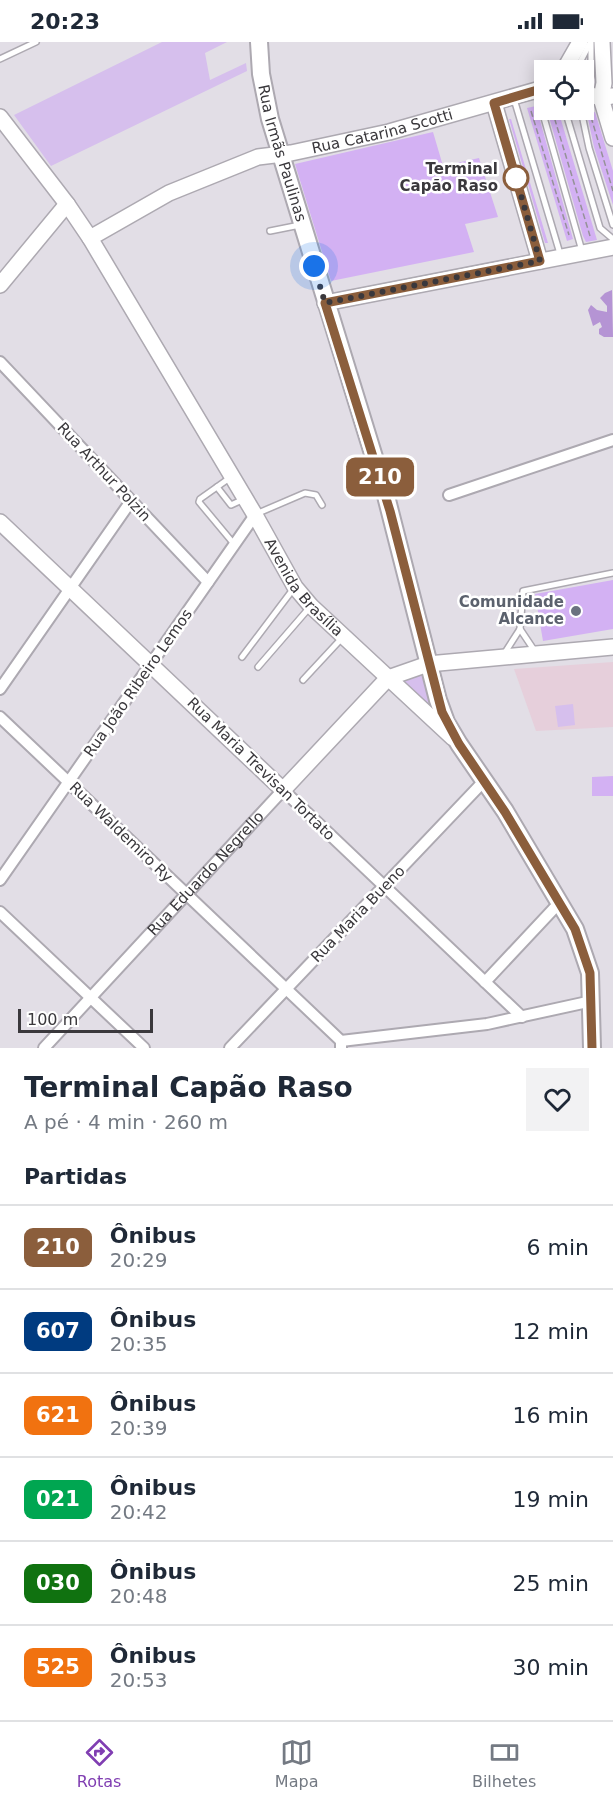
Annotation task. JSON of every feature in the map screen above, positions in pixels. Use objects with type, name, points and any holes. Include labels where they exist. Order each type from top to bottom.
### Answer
[{"type":"main road","name":"Rua Irmãs Paulinas","points":[[259,42],[265,98],[280,154],[386,496],[442,712],[459,744]]},
{"type":"main road","points":[[570,60],[580,42]]},
{"type":"main road","points":[[602,42],[604,83],[613,138]]},
{"type":"main road","name":"Rua Catarina Scotti","points":[[90,238],[169,193],[258,156],[280,154],[389,132],[534,91]]},
{"type":"main road","points":[[494,103],[540,261]]},
{"type":"main road","name":"Avenida Brasília","points":[[0,117],[67,204],[90,238],[246,498],[295,587],[311,606],[459,744],[485,780],[560,902],[583,949],[590,973],[592,1048]]},
{"type":"main road","points":[[0,285],[67,204]]},
{"type":"main road","points":[[325,303],[613,247]]},
{"type":"main road","name":"Rua Maria Trevisan Tortato","points":[[0,522],[283,790]]},
{"type":"main road","name":"Rua Eduardo Negrello","points":[[283,790],[388,678],[428,664],[613,647]]},
{"type":"street","name":"Rua Arthur Polzin","points":[[0,362],[208,582]]},
{"type":"street","points":[[449,495],[613,440]]},
{"type":"street","points":[[0,689],[131,501]]},
{"type":"street","name":"Rua João Ribeiro Lemos","points":[[0,880],[255,515]]},
{"type":"street","name":"Rua Waldemiro Ry","points":[[0,717],[286,989],[341,1045]]},
{"type":"street","name":"Rua Maria Bueno","points":[[230,1048],[485,780]]},
{"type":"street","name":"Rua Maria Trevisan Tortato","points":[[283,790],[522,1017]]},
{"type":"street","name":"Rua Eduardo Negrello","points":[[44,1048],[283,790]]},
{"type":"street","points":[[485,982],[560,902]]},
{"type":"street","points":[[0,912],[144,1048]]},
{"type":"street","points":[[341,1045],[487,1024],[592,1001]]},
{"type":"lane","points":[[0,59],[36,42]]},
{"type":"lane","points":[[581,60],[591,42]]},
{"type":"lane","points":[[591,42],[591,60]]},
{"type":"lane","points":[[513,97],[561,257]]},
{"type":"lane","points":[[548,120],[583,252]]},
{"type":"lane","points":[[568,120],[600,228],[613,239]]},
{"type":"lane","points":[[583,120],[589,148],[613,225]]},
{"type":"lane","points":[[270,231],[301,225]]},
{"type":"lane","points":[[232,476],[199,502],[235,544]]},
{"type":"lane","points":[[217,487],[231,506],[246,498]]},
{"type":"lane","points":[[255,515],[305,493],[316,495],[322,505]]},
{"type":"lane","points":[[502,658],[519,629],[523,591],[613,573]]},
{"type":"lane","points":[[242,657],[295,587]]},
{"type":"lane","points":[[258,667],[311,606]]},
{"type":"lane","points":[[519,629],[537,655]]},
{"type":"lane","points":[[303,680],[344,636]]},
{"type":"path","points":[[531,111],[569,235]]},
{"type":"path","points":[[555,120],[591,236]]},
{"type":"path","points":[[592,120],[613,191]]},
{"type":"path","points":[[483,171],[503,163]]},
{"type":"shaded area","points":[[162,42],[227,42],[205,53],[210,80],[246,63],[247,71],[51,166],[14,115]]},
{"type":"shaded area","points":[[612,290],[613,337],[604,337],[599,334],[599,329],[602,327],[600,322],[593,326],[588,310],[591,305],[597,310],[607,312],[607,306],[600,298]]},
{"type":"shaded area","points":[[613,662],[613,727],[536,731],[514,669]]},
{"type":"shaded area","points":[[422,672],[430,707],[400,680]]},
{"type":"shaded area","points":[[573,704],[575,725],[558,727],[555,706]]},
{"type":"building","name":"Terminal Capão Raso","points":[[534,106],[534,120],[540,120],[573,239],[567,241],[527,108]]},
{"type":"building","points":[[594,112],[613,171],[613,205],[594,147],[588,120],[594,120]]},
{"type":"building","points":[[509,119],[511,119],[548,243],[545,243]]},
{"type":"building","points":[[550,120],[561,120],[597,240],[586,242]]},
{"type":"building","points":[[433,132],[443,166],[479,158],[498,217],[465,224],[474,252],[331,281],[295,164]]},
{"type":"building","name":"Comunidade Alcance","points":[[613,580],[613,629],[543,641],[535,594]]},
{"type":"building","points":[[613,776],[613,796],[592,796],[592,777]]},
{"type":"bus line","name":"210","points":[[534,91],[494,103],[540,261],[325,303],[390,511],[442,712],[459,744],[485,780],[575,929],[586,958],[592,987],[592,1048]]},
{"type":"place","name":"Terminal Capão Raso","points":[[516,178]]},
{"type":"place","name":"Comunidade Alcance","points":[[576,611]]},
{"type":"route","points":[[314,266],[325,303],[540,261],[516,178]]}]
